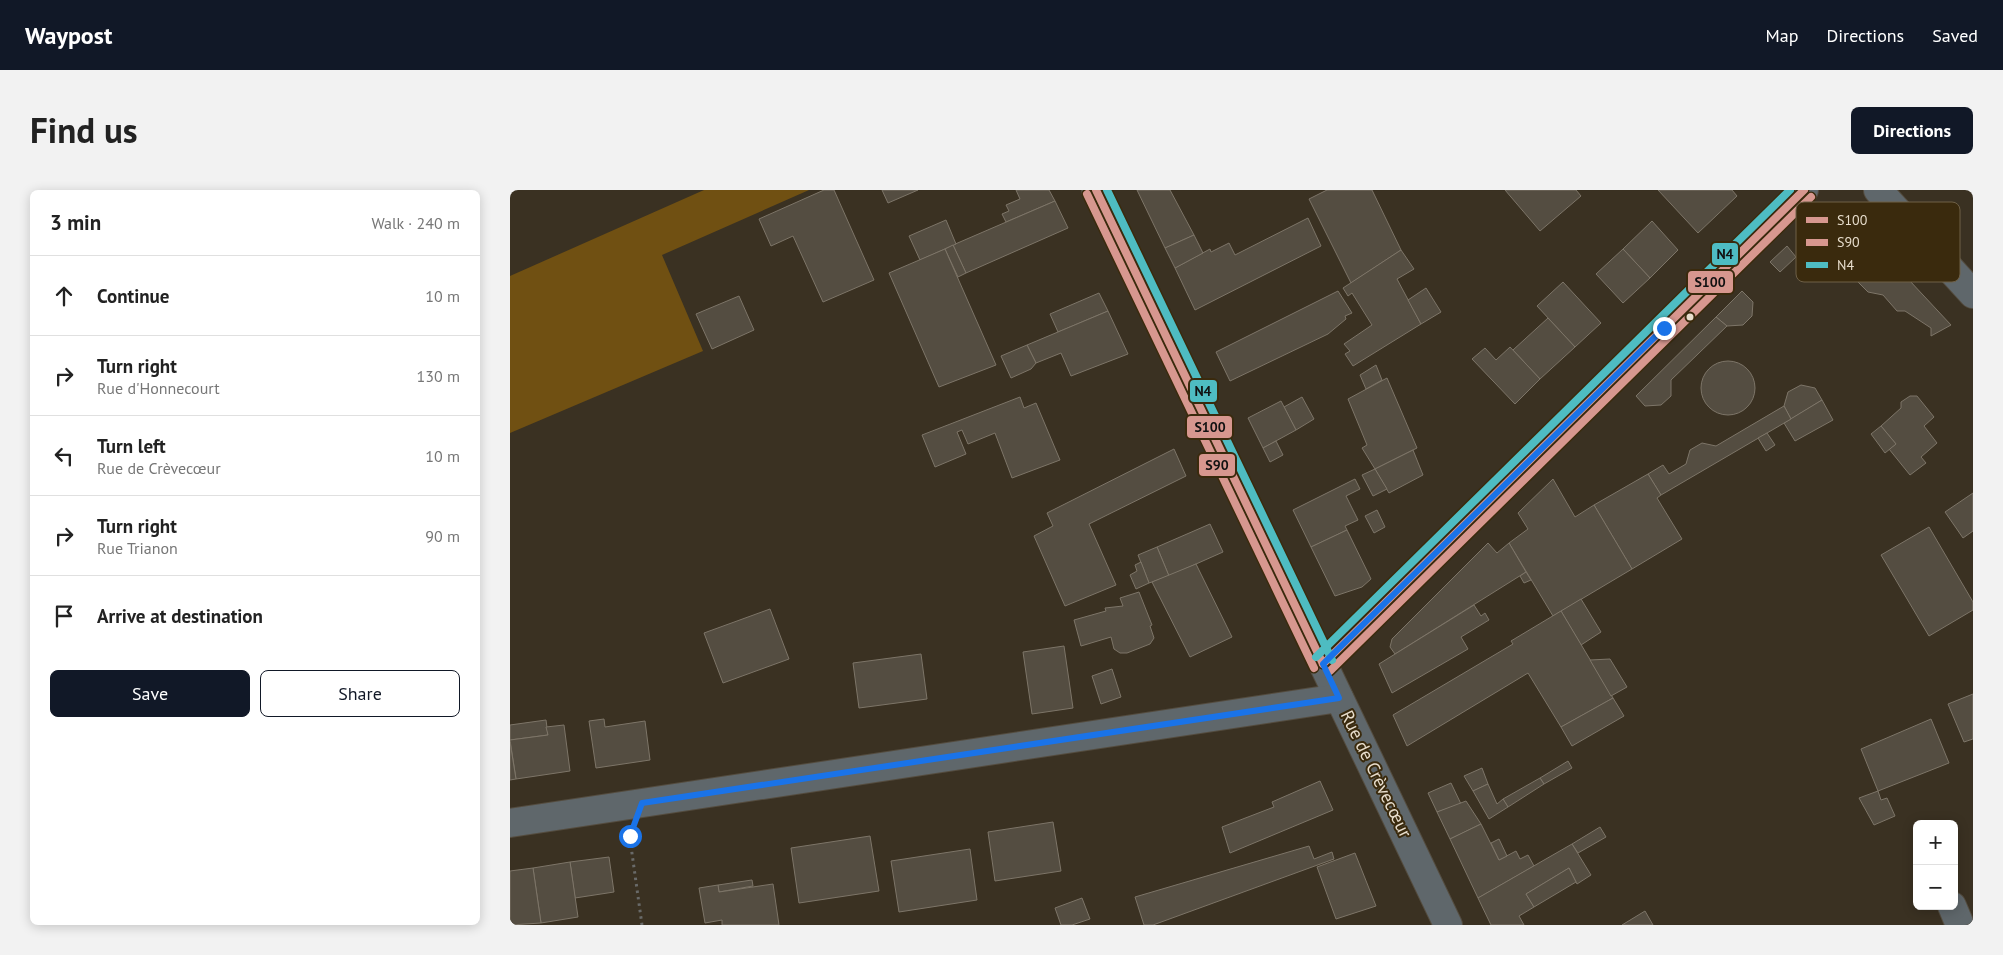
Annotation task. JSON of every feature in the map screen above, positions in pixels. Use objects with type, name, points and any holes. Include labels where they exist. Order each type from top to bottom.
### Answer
[{"type":"street","name":"Rue de Crèvecœur","points":[[1096,190],[1448,925]]},
{"type":"street","points":[[1323,664],[1804,190]]},
{"type":"street","points":[[1878,190],[1889,202]]},
{"type":"street","points":[[1960,280],[1973,294]]},
{"type":"street","points":[[510,823],[1339,698]]},
{"type":"street","points":[[1954,910],[1960,925]]},
{"type":"path","points":[[642,803],[630,836],[642,925]]},
{"type":"shaded area","points":[[704,190],[809,190],[662,255],[703,351],[510,433],[510,276]]},
{"type":"building","points":[[824,190],[834,190],[874,280],[823,302],[793,236],[771,246],[759,219]]},
{"type":"building","points":[[882,190],[918,190],[888,203]]},
{"type":"building","points":[[1016,190],[1049,190],[1055,201],[1006,222],[1002,214],[1009,211],[1006,205],[1020,199]]},
{"type":"building","points":[[1137,190],[1170,190],[1194,235],[1165,248]]},
{"type":"building","points":[[1327,190],[1372,190],[1401,250],[1351,283],[1309,199]]},
{"type":"building","points":[[1505,190],[1576,190],[1581,196],[1540,231]]},
{"type":"building","points":[[1658,190],[1732,190],[1737,196],[1698,233]]},
{"type":"building","points":[[1055,201],[1068,228],[966,273],[953,245]]},
{"type":"building","points":[[1308,218],[1321,246],[1195,310],[1175,268],[1210,249],[1211,252],[1229,243],[1235,255]]},
{"type":"building","points":[[946,220],[956,244],[920,260],[909,236]]},
{"type":"building","points":[[1652,221],[1678,250],[1650,278],[1623,249]]},
{"type":"building","points":[[1194,235],[1203,253],[1175,268],[1165,248]]},
{"type":"building","points":[[953,245],[966,273],[958,277],[945,249]]},
{"type":"building","points":[[1787,246],[1796,257],[1780,272],[1770,262]]},
{"type":"building","points":[[945,249],[996,365],[939,387],[889,273]]},
{"type":"building","points":[[1623,249],[1650,278],[1623,303],[1596,274]]},
{"type":"building","points":[[1401,250],[1414,269],[1397,279],[1421,324],[1353,366],[1345,354],[1350,351],[1344,344],[1372,325],[1352,293],[1348,296],[1343,288]]},
{"type":"building","points":[[1563,282],[1601,323],[1575,347],[1537,306]]},
{"type":"building","points":[[1858,282],[1911,282],[1951,325],[1931,336],[1931,328],[1905,311],[1897,311],[1883,295],[1868,292]]},
{"type":"building","points":[[1426,288],[1441,312],[1421,324],[1408,300]]},
{"type":"building","points":[[1338,291],[1352,313],[1345,316],[1346,319],[1328,334],[1230,381],[1216,352]]},
{"type":"building","points":[[1742,291],[1753,302],[1752,316],[1743,325],[1727,326],[1716,317]]},
{"type":"building","points":[[1099,293],[1108,311],[1058,332],[1050,314]]},
{"type":"building","points":[[739,296],[754,330],[712,349],[696,314]]},
{"type":"building","points":[[1108,311],[1128,354],[1071,376],[1061,353],[1036,363],[1027,345]]},
{"type":"building","points":[[1716,317],[1727,326],[1671,380],[1671,396],[1661,405],[1645,406],[1636,396]]},
{"type":"building","points":[[1548,318],[1575,347],[1540,379],[1513,350]]},
{"type":"building","points":[[1027,345],[1036,363],[1031,369],[1011,378],[1001,356]]},
{"type":"building","points":[[1510,347],[1540,379],[1515,404],[1472,359],[1485,348],[1496,360]]},
{"type":"building","points":[[1723,361],[1733,361],[1743,365],[1751,373],[1755,388],[1751,403],[1743,411],[1733,415],[1723,415],[1713,411],[1705,403],[1701,393],[1701,383],[1705,373],[1713,365]]},
{"type":"building","points":[[1376,365],[1382,380],[1366,389],[1360,375]]},
{"type":"building","points":[[1387,378],[1417,448],[1375,469],[1362,448],[1367,445],[1348,399]]},
{"type":"building","points":[[1801,385],[1815,388],[1822,400],[1791,419],[1784,406],[1788,392]]},
{"type":"building","points":[[1910,396],[1917,396],[1934,417],[1924,426],[1937,443],[1921,457],[1926,463],[1910,475],[1889,449],[1896,444],[1881,426],[1901,408],[1901,402]]},
{"type":"building","points":[[1020,397],[1024,408],[1036,403],[1060,460],[1012,478],[995,433],[968,444],[962,430],[957,432],[966,454],[935,467],[922,435]]},
{"type":"building","points":[[1302,397],[1314,419],[1296,430],[1284,407]]},
{"type":"building","points":[[1822,400],[1833,420],[1795,441],[1784,423]]},
{"type":"building","points":[[1281,401],[1296,430],[1263,448],[1248,418]]},
{"type":"building","points":[[1784,406],[1791,419],[1661,495],[1648,474],[1663,465],[1669,474],[1686,464],[1690,450],[1702,443],[1716,446]]},
{"type":"building","points":[[1881,426],[1896,444],[1885,453],[1871,434]]},
{"type":"building","points":[[1767,433],[1775,445],[1766,451],[1758,438]]},
{"type":"building","points":[[1276,441],[1283,455],[1270,462],[1263,448]]},
{"type":"building","points":[[1174,449],[1186,476],[1089,524],[1116,585],[1065,606],[1034,536],[1053,526],[1047,513]]},
{"type":"building","points":[[1413,450],[1423,475],[1389,493],[1375,469]]},
{"type":"building","points":[[1375,469],[1387,489],[1373,496],[1362,475]]},
{"type":"building","points":[[1648,474],[1661,495],[1657,498],[1682,539],[1632,569],[1594,505]]},
{"type":"building","points":[[1355,479],[1360,489],[1346,496],[1358,520],[1345,526],[1347,530],[1311,547],[1293,510]]},
{"type":"building","points":[[1553,479],[1575,517],[1594,505],[1632,569],[1553,616],[1509,543],[1528,529],[1518,513]]},
{"type":"building","points":[[1973,493],[1973,531],[1963,538],[1945,512]]},
{"type":"building","points":[[1377,510],[1385,527],[1374,533],[1365,516]]},
{"type":"building","points":[[1210,524],[1223,552],[1169,576],[1157,547]]},
{"type":"building","points":[[1929,527],[1973,602],[1973,610],[1929,636],[1881,555]]},
{"type":"building","points":[[1347,530],[1371,579],[1362,587],[1335,596],[1311,547]]},
{"type":"building","points":[[1488,543],[1497,553],[1509,543],[1526,572],[1395,654],[1390,647],[1392,639]]},
{"type":"building","points":[[1157,547],[1169,576],[1149,583],[1138,555]]},
{"type":"building","points":[[1141,562],[1149,583],[1136,589],[1130,575],[1137,571],[1135,565]]},
{"type":"building","points":[[1196,564],[1232,637],[1190,657],[1152,582]]},
{"type":"building","points":[[1526,572],[1531,580],[1524,583],[1520,576]]},
{"type":"building","points":[[1139,592],[1152,625],[1150,626],[1154,638],[1150,644],[1127,653],[1120,653],[1114,649],[1111,637],[1081,646],[1074,620],[1106,611],[1105,608],[1123,606],[1120,598]]},
{"type":"building","points":[[1581,599],[1601,632],[1581,645],[1561,611]]},
{"type":"building","points":[[1474,605],[1481,616],[1485,613],[1489,620],[1461,637],[1468,649],[1392,693],[1379,664]]},
{"type":"building","points":[[770,609],[789,659],[723,683],[704,633]]},
{"type":"building","points":[[1561,611],[1613,698],[1561,727],[1528,673],[1407,746],[1393,715],[1513,644],[1511,641]]},
{"type":"building","points":[[1064,646],[1073,708],[1032,714],[1023,652]]},
{"type":"building","points":[[921,654],[927,699],[859,708],[853,663]]},
{"type":"building","points":[[1610,659],[1627,687],[1611,696],[1590,660]]},
{"type":"building","points":[[1112,669],[1121,697],[1101,704],[1092,676]]},
{"type":"building","points":[[1973,694],[1973,739],[1964,742],[1948,704]]},
{"type":"building","points":[[1613,698],[1624,716],[1572,746],[1561,727]]},
{"type":"building","points":[[604,719],[605,727],[645,721],[650,760],[596,768],[589,721]]},
{"type":"building","points":[[1931,719],[1949,763],[1878,791],[1861,749]]},
{"type":"building","points":[[546,720],[548,735],[510,740],[510,725]]},
{"type":"building","points":[[564,725],[570,771],[516,779],[510,740],[548,735],[546,727]]},
{"type":"building","points":[[510,742],[516,779],[510,780]]},
{"type":"building","points":[[1568,761],[1572,768],[1544,784],[1540,778]]},
{"type":"building","points":[[1482,768],[1488,784],[1473,791],[1464,776]]},
{"type":"building","points":[[1540,778],[1544,784],[1508,807],[1503,799]]},
{"type":"building","points":[[1320,781],[1333,810],[1230,853],[1222,827],[1274,807],[1272,802]]},
{"type":"building","points":[[1451,783],[1461,804],[1437,812],[1428,793]]},
{"type":"building","points":[[1488,784],[1497,804],[1503,799],[1508,807],[1489,819],[1473,791]]},
{"type":"building","points":[[1878,791],[1881,800],[1887,798],[1895,816],[1874,825],[1859,798]]},
{"type":"building","points":[[1466,801],[1481,824],[1450,839],[1437,812]]},
{"type":"building","points":[[1053,822],[1061,871],[995,881],[988,832]]},
{"type":"building","points":[[1481,824],[1499,860],[1516,851],[1520,859],[1528,855],[1534,866],[1478,898],[1450,839]]},
{"type":"building","points":[[1600,827],[1606,837],[1578,853],[1572,844]]},
{"type":"building","points":[[870,836],[879,891],[799,903],[791,848]]},
{"type":"building","points":[[1499,839],[1507,856],[1499,860],[1491,843]]},
{"type":"building","points":[[1572,844],[1591,875],[1577,884],[1569,868],[1526,894],[1534,907],[1519,916],[1524,925],[1491,925],[1478,898]]},
{"type":"building","points":[[1309,846],[1314,859],[1332,852],[1334,859],[1153,925],[1144,925],[1135,897]]},
{"type":"building","points":[[970,849],[977,900],[899,912],[891,861]]},
{"type":"building","points":[[1355,853],[1376,906],[1336,919],[1317,867]]},
{"type":"building","points":[[609,857],[614,892],[575,898],[570,862]]},
{"type":"building","points":[[570,862],[578,917],[541,923],[533,868]]},
{"type":"building","points":[[533,868],[541,923],[510,925],[510,871]]},
{"type":"building","points":[[1569,868],[1576,882],[1534,907],[1526,894]]},
{"type":"building","points":[[752,880],[753,886],[719,892],[718,885]]},
{"type":"building","points":[[773,884],[779,925],[722,925],[722,920],[705,923],[699,888],[718,885],[719,892]]},
{"type":"building","points":[[1082,898],[1090,919],[1072,925],[1061,925],[1055,908]]},
{"type":"building","points":[[1645,911],[1653,925],[1622,925]]},
{"type":"transit line","name":"S100","points":[[1096,190],[1323,664]]},
{"type":"transit line","name":"N4","points":[[1107,190],[1332,660]]},
{"type":"transit line","name":"N4","points":[[1316,657],[1790,190]]},
{"type":"transit line","name":"S100","points":[[1323,664],[1804,190]]},
{"type":"transit line","name":"S90","points":[[1087,194],[1314,668]]},
{"type":"transit line","name":"S90","points":[[1806,202],[1811,197]]},
{"type":"transit line","name":"S90","points":[[1330,671],[1796,212]]},
{"type":"route","points":[[630,836],[642,803],[1339,698],[1323,664],[1664,328]]}]
